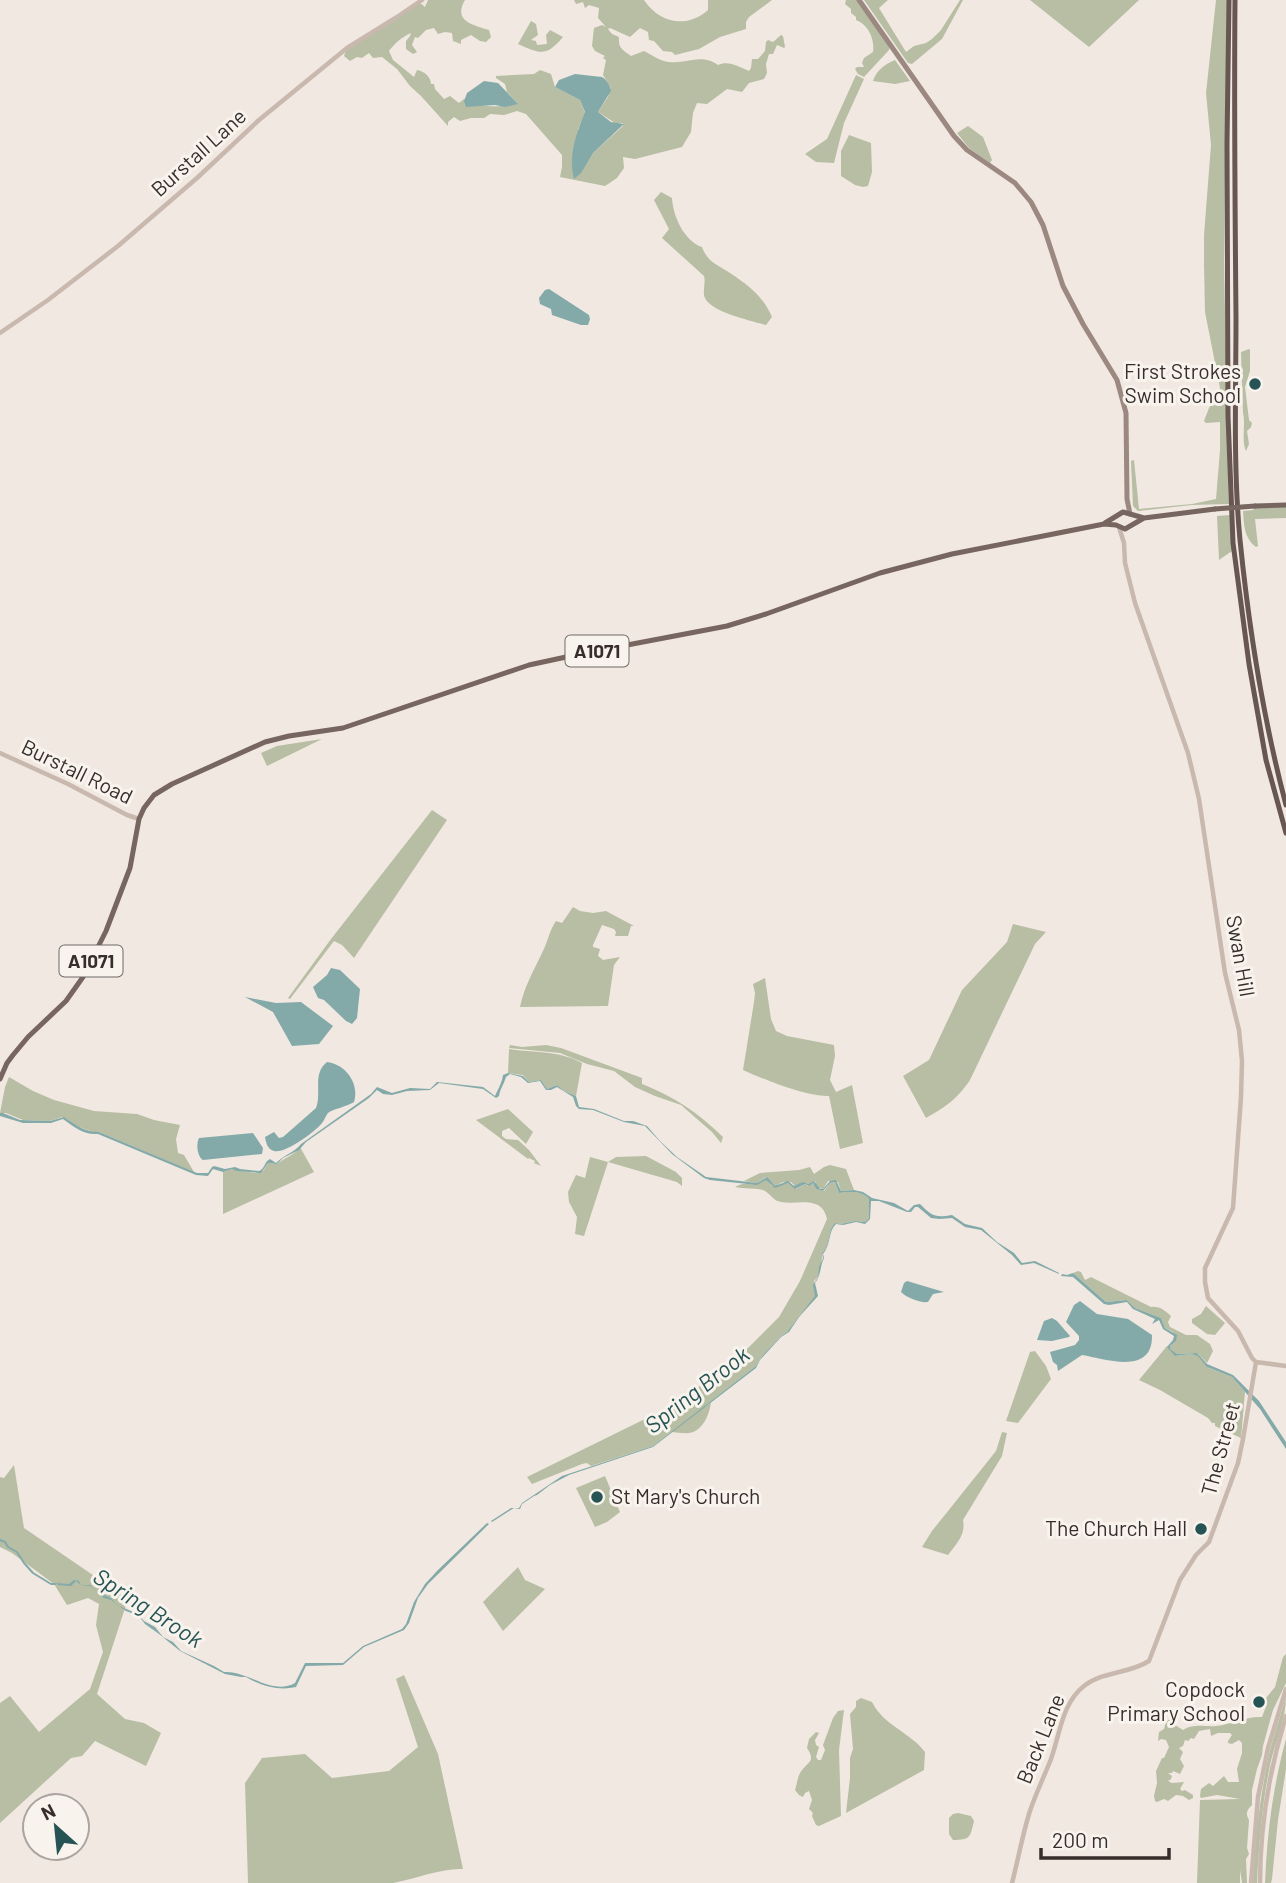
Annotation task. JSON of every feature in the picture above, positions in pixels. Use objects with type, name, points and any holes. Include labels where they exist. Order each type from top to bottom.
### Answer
[{"type":"highway","points":[[1229,0],[1228,416],[1233,543],[1266,760],[1286,834]]},
{"type":"highway","points":[[1235,0],[1234,172],[1240,525],[1256,661],[1286,805]]},
{"type":"main road","points":[[859,0],[954,136],[967,150],[1015,183],[1035,209],[1063,286],[1120,388],[1126,413],[1127,499],[1133,519],[1130,526]]},
{"type":"main road","points":[[1127,499],[1119,515],[1119,526],[1130,526],[1144,518]]},
{"type":"main road","points":[[1119,515],[1123,512],[1144,518],[1215,509],[1286,505]]},
{"type":"main road","name":"A1071","points":[[1104,524],[1119,515]]},
{"type":"main road","name":"A1071","points":[[0,1079],[7,1063],[20,1046],[74,992],[96,952],[130,868],[139,819],[144,808],[154,795],[185,778],[276,738],[336,729],[540,662],[727,626],[860,579],[952,554],[1104,524],[1119,526]]},
{"type":"street","name":"Burstall Lane","points":[[0,334],[118,246],[192,183],[266,114],[347,48],[422,0]]},
{"type":"street","name":"Swan Hill","points":[[1119,526],[1135,603],[1188,753],[1199,799],[1225,973],[1239,1030],[1241,1097],[1233,1208],[1205,1268],[1205,1282],[1208,1298],[1238,1331],[1256,1362]]},
{"type":"street","name":"Swan Hill","points":[[1124,543],[1130,526]]},
{"type":"street","name":"Burstall Road","points":[[0,753],[139,819]]},
{"type":"street","points":[[1256,1362],[1286,1366]]},
{"type":"street","name":"The Street","points":[[1209,1542],[1238,1463],[1256,1362]]},
{"type":"street","name":"Back Lane","points":[[1012,1883],[1030,1813],[1071,1700],[1093,1680],[1140,1667],[1149,1661],[1180,1580],[1198,1552],[1209,1542]]},
{"type":"street","points":[[1251,1883],[1258,1797],[1268,1748],[1286,1689]]},
{"type":"street","points":[[1259,1883],[1270,1777],[1286,1716]]},
{"type":"green space","points":[[428,0],[465,0],[461,13],[463,18],[489,30],[491,37],[486,42],[471,35],[461,40],[461,44],[453,41],[452,33],[438,34],[434,28],[426,30],[418,38],[415,37],[412,45],[417,52],[413,54],[406,49],[406,41],[411,33],[399,40],[389,51],[393,60],[414,77],[417,70],[425,73],[444,99],[450,96],[459,103],[464,99],[490,106],[517,103],[507,92],[505,84],[496,76],[534,74],[540,70],[551,74],[555,87],[580,100],[585,113],[578,129],[574,179],[593,153],[623,126],[623,123],[615,123],[598,112],[611,88],[603,75],[605,56],[595,51],[592,46],[594,28],[602,25],[606,27],[598,18],[599,8],[589,5],[585,8],[583,2],[576,4],[574,0],[644,0],[657,14],[674,21],[682,21],[691,20],[708,10],[708,0],[772,0],[749,17],[746,29],[720,37],[699,49],[675,55],[663,51],[654,41],[649,40],[648,32],[640,28],[630,37],[608,29],[619,37],[620,47],[631,56],[644,51],[666,61],[706,60],[749,71],[752,59],[758,59],[765,51],[768,40],[773,42],[781,35],[785,47],[777,45],[773,54],[769,54],[764,79],[749,83],[742,92],[727,89],[707,104],[697,103],[691,132],[682,147],[635,159],[623,157],[624,168],[617,178],[605,186],[560,177],[562,155],[526,114],[517,111],[460,121],[454,117],[448,122],[448,126],[397,69],[382,57],[373,58],[369,53],[350,61],[344,56],[347,48],[419,2],[425,7]]},
{"type":"green space","points":[[846,0],[859,0],[890,47],[864,77],[855,69],[864,67],[864,58],[873,52],[873,42],[867,28],[856,20],[851,9],[845,4]]},
{"type":"green space","points":[[864,0],[888,0],[879,8],[906,52],[932,39],[960,0],[963,0],[942,39],[912,64],[908,63]]},
{"type":"green space","points":[[1030,0],[1139,0],[1089,47]]},
{"type":"green space","points":[[1216,0],[1227,0],[1224,262],[1229,504],[1138,511],[1133,506],[1131,461],[1134,460],[1139,509],[1216,499],[1220,422],[1204,421],[1220,388],[1205,312],[1204,235],[1211,145],[1206,93]]},
{"type":"green space","points":[[531,21],[536,24],[538,35],[531,40],[536,41],[537,45],[547,44],[546,35],[550,30],[563,37],[552,48],[543,52],[518,44]]},
{"type":"green space","points":[[895,60],[910,81],[895,84],[873,81],[881,68]]},
{"type":"green space","points":[[856,75],[864,79],[844,123],[834,163],[816,162],[805,154],[827,139]]},
{"type":"green space","points":[[968,126],[983,137],[992,160],[990,163],[969,148],[957,133]]},
{"type":"green space","points":[[849,135],[871,143],[872,172],[868,186],[855,185],[841,176],[841,151]]},
{"type":"green space","points":[[661,192],[672,198],[677,220],[685,234],[702,247],[713,263],[743,282],[760,297],[772,317],[766,325],[715,308],[705,298],[704,276],[662,238],[669,229],[654,200]]},
{"type":"green space","points":[[1249,349],[1250,371],[1245,387],[1249,420],[1252,423],[1247,431],[1249,444],[1246,451],[1241,352]]},
{"type":"green space","points":[[1286,505],[1286,518],[1255,519],[1256,547],[1247,535],[1243,511],[1253,510],[1255,506]]},
{"type":"green space","points":[[1230,515],[1232,551],[1219,560],[1217,516]]},
{"type":"green space","points":[[322,739],[267,766],[261,753],[277,746]]},
{"type":"green space","points":[[432,810],[447,820],[354,958],[342,945],[334,941],[290,999],[288,998],[331,939]]},
{"type":"green space","points":[[573,907],[593,913],[606,911],[634,926],[631,926],[628,936],[615,936],[614,929],[602,925],[593,945],[600,949],[598,956],[603,960],[620,957],[614,965],[608,1006],[520,1007],[554,924],[556,921],[562,923]]},
{"type":"green space","points":[[1013,924],[1046,932],[1035,944],[970,1080],[951,1102],[926,1118],[903,1076],[929,1060],[962,990],[1007,942]]},
{"type":"green space","points":[[765,978],[771,1019],[776,1031],[787,1036],[834,1045],[835,1056],[830,1080],[836,1092],[852,1085],[863,1143],[840,1149],[829,1096],[797,1091],[743,1070],[754,1002],[753,984]]},
{"type":"green space","points":[[510,1045],[546,1045],[561,1048],[642,1078],[642,1084],[675,1100],[704,1120],[723,1137],[721,1143],[681,1105],[635,1087],[614,1071],[560,1053],[509,1048]]},
{"type":"green space","points":[[509,1049],[555,1054],[582,1063],[576,1096],[557,1085],[547,1089],[541,1080],[529,1082],[523,1075],[508,1073]]},
{"type":"green space","points":[[9,1077],[54,1100],[94,1111],[137,1114],[180,1125],[176,1139],[178,1153],[184,1155],[194,1172],[99,1132],[74,1125],[62,1117],[50,1121],[23,1120],[0,1113]]},
{"type":"green space","points":[[508,1109],[533,1132],[526,1144],[509,1128],[502,1131],[502,1136],[518,1140],[541,1166],[476,1120]]},
{"type":"green space","points":[[300,1147],[314,1172],[223,1214],[223,1172],[232,1169],[255,1173],[263,1171],[268,1163],[277,1164]]},
{"type":"green space","points":[[646,1156],[676,1172],[682,1178],[682,1186],[677,1182],[608,1162],[616,1157]]},
{"type":"green space","points":[[590,1157],[608,1162],[584,1236],[575,1234],[577,1217],[569,1202],[568,1192],[576,1175],[585,1178]]},
{"type":"green space","points":[[830,1165],[846,1169],[854,1190],[841,1191],[838,1182],[828,1181],[823,1189],[817,1188],[815,1181],[795,1186],[791,1182],[783,1182],[775,1186],[766,1177],[757,1183],[744,1181],[760,1173],[810,1167],[814,1174]]},
{"type":"green space","points":[[766,1179],[772,1186],[788,1183],[796,1189],[813,1183],[816,1189],[824,1191],[830,1183],[835,1182],[839,1193],[859,1193],[869,1199],[869,1218],[865,1222],[835,1223],[822,1253],[818,1277],[814,1281],[816,1296],[756,1366],[706,1405],[705,1407],[711,1403],[707,1417],[702,1426],[694,1432],[671,1432],[653,1446],[591,1466],[582,1464],[532,1484],[527,1477],[645,1419],[650,1425],[748,1348],[779,1317],[800,1281],[827,1219],[815,1204],[781,1202],[763,1190],[735,1187]]},
{"type":"green space","points":[[1078,1271],[1085,1280],[1091,1277],[1151,1307],[1164,1310],[1171,1316],[1168,1322],[1170,1327],[1186,1335],[1197,1335],[1210,1344],[1213,1351],[1207,1363],[1197,1353],[1176,1354],[1170,1349],[1176,1341],[1173,1332],[1165,1328],[1161,1318],[1135,1308],[1127,1300],[1106,1302],[1073,1273]]},
{"type":"green space","points":[[1206,1306],[1225,1323],[1215,1335],[1207,1334],[1192,1323],[1192,1319],[1201,1314]]},
{"type":"green space","points":[[1167,1346],[1176,1356],[1199,1356],[1209,1368],[1232,1377],[1245,1392],[1241,1438],[1215,1426],[1208,1418],[1139,1380]]},
{"type":"green space","points":[[1035,1351],[1046,1366],[1051,1379],[1018,1423],[1006,1421],[1030,1352]]},
{"type":"green space","points":[[1002,1432],[1007,1433],[1002,1456],[963,1520],[962,1534],[948,1555],[922,1547],[996,1451]]},
{"type":"green space","points":[[14,1465],[24,1528],[128,1599],[97,1694],[125,1719],[144,1723],[161,1733],[146,1766],[95,1741],[82,1756],[71,1758],[34,1792],[21,1792],[21,1804],[0,1823],[0,1703],[10,1696],[39,1732],[90,1689],[103,1652],[96,1625],[99,1604],[88,1598],[67,1605],[54,1584],[0,1547],[0,1477],[4,1478]]},
{"type":"green space","points":[[605,1476],[620,1512],[595,1527],[576,1488]]},
{"type":"green space","points":[[518,1567],[525,1580],[545,1589],[503,1631],[483,1602]]},
{"type":"green space","points":[[1286,1654],[1286,1683],[1273,1710],[1252,1790],[1252,1805],[1247,1812],[1247,1883],[1242,1883],[1240,1870],[1240,1883],[1197,1883],[1200,1800],[1240,1799],[1217,1795],[1201,1798],[1201,1789],[1209,1783],[1213,1786],[1224,1776],[1228,1782],[1239,1782],[1237,1769],[1242,1743],[1239,1740],[1228,1743],[1232,1735],[1230,1733],[1211,1736],[1210,1729],[1199,1731],[1194,1739],[1185,1740],[1179,1748],[1183,1752],[1180,1759],[1184,1766],[1180,1774],[1173,1771],[1168,1773],[1172,1776],[1168,1781],[1184,1782],[1180,1789],[1193,1795],[1193,1798],[1189,1800],[1176,1795],[1168,1801],[1164,1799],[1157,1802],[1154,1796],[1156,1771],[1169,1747],[1166,1740],[1158,1741],[1159,1732],[1170,1719],[1183,1730],[1262,1717],[1267,1704],[1266,1698],[1275,1687]]},
{"type":"green space","points":[[404,1675],[438,1754],[463,1869],[437,1872],[393,1883],[248,1883],[245,1783],[262,1758],[305,1754],[332,1778],[389,1771],[418,1747],[396,1679]]},
{"type":"green space","points":[[1286,1696],[1267,1780],[1257,1883],[1253,1883],[1264,1779]]},
{"type":"green space","points":[[861,1698],[872,1702],[883,1717],[919,1745],[925,1752],[924,1770],[846,1813],[853,1749],[850,1714],[856,1707],[856,1701]]},
{"type":"green space","points":[[844,1710],[839,1750],[841,1816],[819,1826],[809,1809],[812,1800],[809,1791],[803,1797],[795,1790],[800,1773],[811,1760],[807,1748],[809,1739],[816,1732],[819,1733],[815,1740],[819,1747],[816,1757],[821,1760],[825,1750],[823,1745],[833,1718],[838,1711]]},
{"type":"green space","points":[[1286,1739],[1286,1769],[1272,1879],[1271,1883],[1265,1883],[1271,1810]]},
{"type":"green space","points":[[958,1813],[971,1816],[974,1821],[969,1836],[953,1840],[949,1834],[949,1818]]},
{"type":"water","points":[[575,74],[605,79],[611,91],[598,112],[611,122],[624,124],[593,153],[581,173],[574,179],[572,153],[585,112],[580,100],[555,87],[559,80]]},
{"type":"water","points":[[484,81],[498,83],[518,104],[505,107],[466,107],[464,101],[467,93]]},
{"type":"water","points":[[549,289],[589,315],[588,325],[552,315],[551,309],[540,304],[539,298]]},
{"type":"water","points":[[331,968],[340,970],[360,989],[357,1018],[352,1024],[318,998],[313,987]]},
{"type":"water","points":[[245,997],[276,1003],[301,1002],[333,1026],[319,1044],[292,1046],[273,1012]]},
{"type":"water","points":[[327,1062],[340,1066],[350,1076],[355,1088],[354,1102],[328,1113],[318,1127],[292,1146],[279,1151],[272,1150],[265,1137],[274,1132],[279,1138],[283,1137],[316,1108],[320,1072]]},
{"type":"water","points":[[508,1073],[523,1076],[529,1082],[541,1080],[547,1089],[557,1085],[576,1096],[579,1107],[594,1109],[624,1121],[647,1126],[677,1157],[706,1177],[757,1183],[767,1177],[775,1186],[788,1181],[794,1186],[814,1181],[820,1189],[830,1181],[836,1180],[841,1191],[863,1192],[908,1211],[914,1205],[920,1204],[934,1215],[952,1215],[965,1224],[982,1228],[1014,1253],[1022,1263],[1035,1261],[1059,1274],[1034,1263],[1021,1265],[981,1230],[965,1227],[952,1218],[931,1218],[918,1207],[907,1212],[879,1201],[871,1201],[870,1219],[865,1224],[836,1224],[830,1234],[831,1230],[835,1223],[855,1221],[865,1222],[869,1218],[869,1199],[859,1193],[839,1193],[835,1182],[830,1183],[823,1191],[816,1189],[813,1183],[795,1189],[788,1183],[775,1188],[766,1180],[757,1185],[704,1178],[672,1154],[645,1126],[624,1122],[593,1110],[579,1109],[573,1097],[557,1087],[546,1090],[540,1081],[528,1083],[521,1077],[510,1074],[496,1098],[483,1089],[439,1083],[430,1090],[392,1095],[377,1090],[299,1150],[277,1164],[268,1163],[261,1173],[232,1169],[223,1172],[213,1169],[208,1176],[196,1175],[98,1134],[83,1132],[63,1119],[51,1123],[23,1123],[0,1116],[0,1113],[3,1113],[20,1120],[50,1121],[64,1117],[84,1129],[99,1132],[197,1173],[208,1173],[214,1166],[259,1171],[270,1159],[276,1163],[282,1158],[296,1149],[377,1087],[392,1093],[410,1088],[430,1089],[437,1082],[483,1087],[495,1096],[503,1075]]},
{"type":"water","points":[[253,1133],[263,1148],[262,1154],[203,1160],[199,1156],[199,1138]]},
{"type":"water","points":[[827,1246],[818,1277],[822,1253]]},
{"type":"water","points":[[1073,1273],[1106,1302],[1127,1300],[1135,1308],[1161,1318],[1165,1328],[1177,1335],[1170,1349],[1177,1354],[1197,1353],[1207,1364],[1233,1375],[1259,1401],[1286,1442],[1286,1449],[1260,1409],[1232,1377],[1207,1367],[1198,1356],[1175,1356],[1167,1347],[1174,1336],[1163,1329],[1159,1320],[1152,1324],[1155,1319],[1133,1309],[1127,1302],[1104,1304],[1073,1277],[1061,1276]]},
{"type":"water","points":[[818,1277],[815,1283],[818,1296],[789,1332],[760,1360],[756,1368],[653,1447],[569,1475],[522,1504],[520,1509],[514,1508],[519,1508],[522,1503],[562,1476],[653,1446],[756,1366],[762,1356],[781,1336],[815,1296],[813,1285]]},
{"type":"water","points":[[907,1281],[944,1292],[933,1294],[928,1302],[918,1301],[901,1292]]},
{"type":"water","points":[[1080,1301],[1097,1314],[1128,1319],[1152,1335],[1150,1348],[1145,1356],[1126,1362],[1082,1355],[1058,1371],[1050,1352],[1075,1345],[1079,1340],[1079,1336],[1066,1322],[1074,1305]]},
{"type":"water","points":[[1052,1318],[1070,1336],[1052,1341],[1037,1340],[1044,1321]]},
{"type":"water","points":[[511,1508],[514,1508],[492,1522],[491,1521]]},
{"type":"water","points":[[489,1524],[428,1584],[418,1598],[404,1630],[364,1647],[343,1665],[306,1666],[296,1687],[270,1687],[246,1677],[225,1674],[180,1651],[145,1624],[139,1616],[119,1606],[138,1614],[181,1651],[224,1672],[233,1672],[268,1685],[286,1686],[295,1683],[305,1663],[343,1663],[363,1646],[402,1629],[425,1584]]},
{"type":"water","points":[[74,1580],[79,1581],[81,1585],[76,1581],[71,1586],[56,1583],[69,1584]]},
{"type":"water","points":[[97,1592],[111,1598],[116,1603]]},
{"type":"waterway","name":"Spring Brook","points":[[0,1540],[17,1552],[33,1573],[55,1584]]},
{"type":"place","name":"First Strokes Swim School","points":[[1255,384]]},
{"type":"place","name":"St Mary's Church","points":[[597,1497]]},
{"type":"place","name":"The Church Hall","points":[[1201,1529]]},
{"type":"place","name":"Copdock Primary School","points":[[1259,1702]]}]
